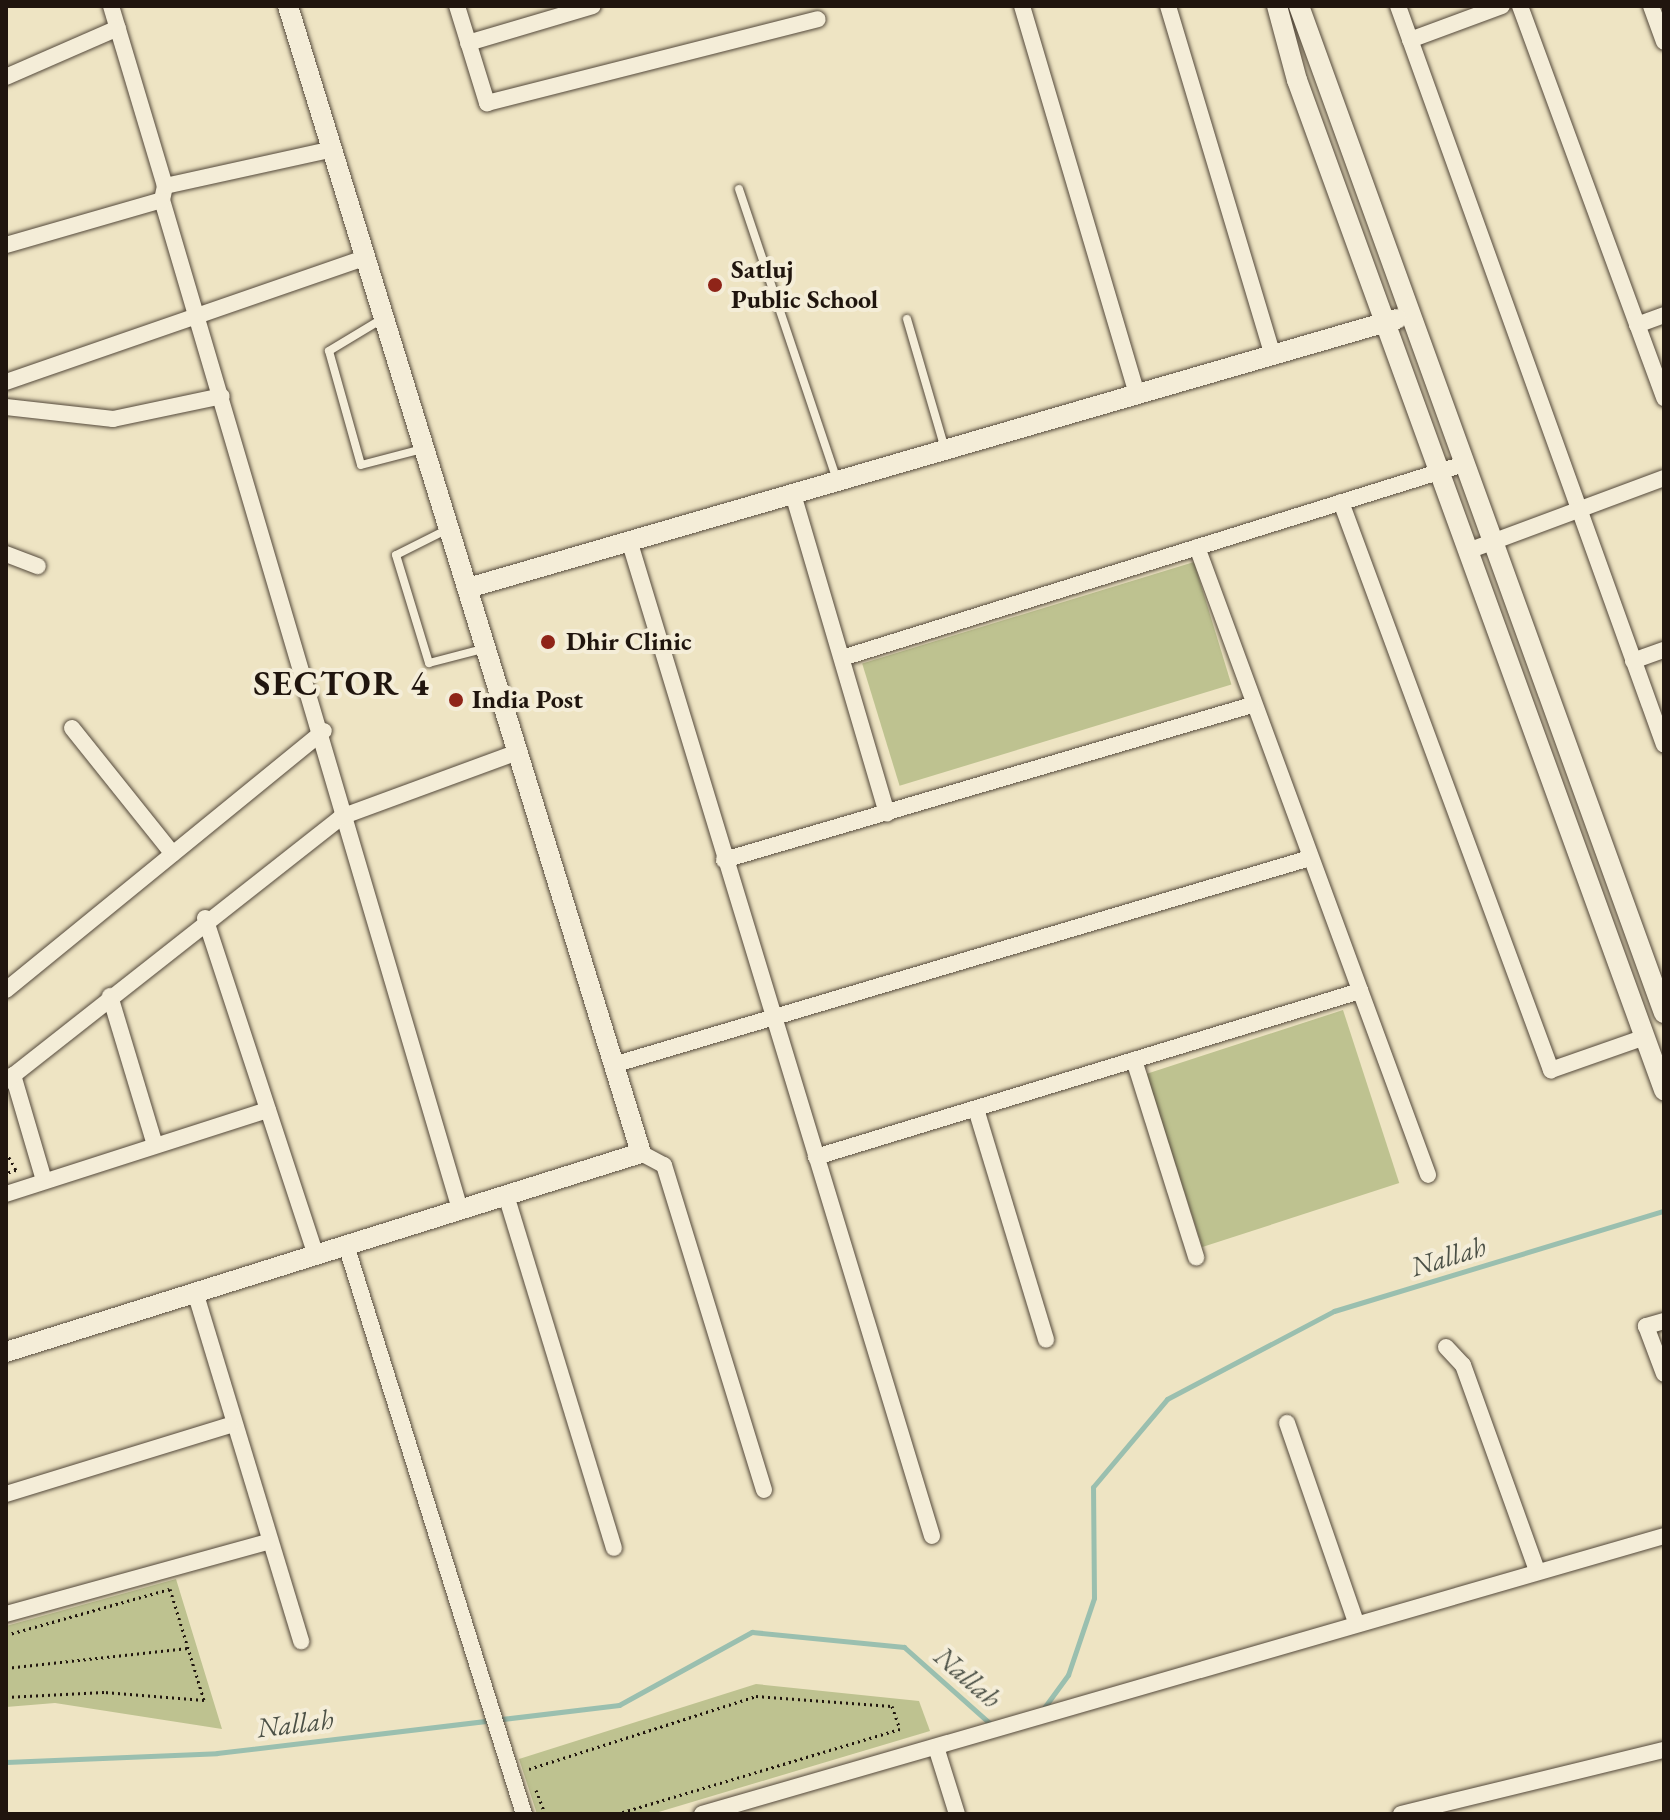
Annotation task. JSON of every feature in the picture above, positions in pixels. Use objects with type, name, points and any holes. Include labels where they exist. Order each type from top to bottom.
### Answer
[{"type":"street","points":[[111,6],[197,315],[324,731],[341,817],[460,1209]]},
{"type":"street","points":[[288,6],[641,1153],[664,1165],[764,1490]]},
{"type":"street","points":[[457,6],[487,103],[818,19]]},
{"type":"street","points":[[468,43],[593,6]]},
{"type":"street","points":[[1022,6],[1137,394]]},
{"type":"street","points":[[1168,6],[1273,355]]},
{"type":"street","points":[[1277,6],[1385,322],[1664,1090]]},
{"type":"street","points":[[1299,6],[1461,465],[1664,1013]]},
{"type":"street","points":[[1398,6],[1576,511],[1664,745]]},
{"type":"street","points":[[1410,40],[1502,6]]},
{"type":"street","points":[[1520,6],[1664,398]]},
{"type":"street","points":[[1651,6],[1664,42]]},
{"type":"street","points":[[6,77],[118,28]]},
{"type":"street","points":[[6,245],[164,193],[333,149]]},
{"type":"street","points":[[6,382],[364,258]]},
{"type":"street","points":[[1637,325],[1664,315]]},
{"type":"street","points":[[468,588],[1407,316]]},
{"type":"street","points":[[6,407],[36,416],[113,419],[222,396]]},
{"type":"street","points":[[842,658],[1461,465]]},
{"type":"street","points":[[1468,551],[1664,478]]},
{"type":"street","points":[[793,494],[887,813]]},
{"type":"street","points":[[1341,502],[1551,1070],[1645,1037]]},
{"type":"street","points":[[629,540],[932,1536]]},
{"type":"street","points":[[1197,547],[1252,705],[1428,1175]]},
{"type":"street","points":[[6,554],[38,566]]},
{"type":"street","points":[[1633,661],[1664,650]]},
{"type":"street","points":[[724,860],[1252,705]]},
{"type":"street","points":[[72,728],[173,854]]},
{"type":"street","points":[[6,990],[324,731]]},
{"type":"street","points":[[44,1180],[10,1078],[205,918],[341,817],[518,752]]},
{"type":"street","points":[[613,1065],[1310,858]]},
{"type":"street","points":[[205,918],[316,1255]]},
{"type":"street","points":[[816,1157],[1360,991]]},
{"type":"street","points":[[110,996],[155,1145]]},
{"type":"street","points":[[1134,1060],[1196,1257]]},
{"type":"street","points":[[976,1109],[1046,1340]]},
{"type":"street","points":[[6,1194],[268,1110]]},
{"type":"street","points":[[6,1352],[196,1295],[641,1153]]},
{"type":"street","points":[[506,1195],[614,1548]]},
{"type":"street","points":[[346,1245],[524,1814]]},
{"type":"street","points":[[196,1295],[230,1425],[301,1641]]},
{"type":"street","points":[[1664,1321],[1646,1326],[1664,1374]]},
{"type":"street","points":[[1446,1347],[1463,1365],[1537,1571]]},
{"type":"street","points":[[1287,1423],[1356,1622]]},
{"type":"street","points":[[6,1494],[230,1425]]},
{"type":"street","points":[[702,1814],[1356,1622],[1664,1536]]},
{"type":"street","points":[[6,1614],[268,1542]]},
{"type":"street","points":[[936,1747],[957,1814]]},
{"type":"street","points":[[1401,1814],[1664,1750]]},
{"type":"lane","points":[[739,189],[837,481]]},
{"type":"lane","points":[[383,319],[329,351],[361,465],[424,448]]},
{"type":"lane","points":[[907,319],[945,450]]},
{"type":"lane","points":[[449,529],[396,555],[429,663],[486,648]]},
{"type":"path","points":[[6,1152],[16,1170],[6,1173]]},
{"type":"path","points":[[6,1635],[170,1589],[204,1700],[104,1692],[6,1697]]},
{"type":"path","points":[[6,1668],[188,1648]]},
{"type":"path","points":[[545,1814],[528,1769],[756,1696],[892,1706],[900,1729],[616,1814]]},
{"type":"green space","points":[[1194,562],[1231,684],[900,786],[862,663]]},
{"type":"green space","points":[[1343,1010],[1399,1183],[1202,1247],[1146,1074]]},
{"type":"green space","points":[[176,1579],[222,1729],[55,1703],[6,1707],[6,1626]]},
{"type":"green space","points":[[756,1684],[919,1701],[930,1731],[652,1814],[537,1814],[519,1759]]},
{"type":"waterway","name":"Nallah","points":[[1041,1712],[1068,1675],[1094,1598],[1093,1487],[1167,1399],[1334,1311],[1664,1211]]},
{"type":"waterway","name":"Nallah","points":[[6,1762],[217,1753],[619,1705],[752,1632],[904,1647],[993,1726]]},
{"type":"place","name":"Satluj Public School","points":[[715,285]]},
{"type":"place","name":"Dhir Clinic","points":[[548,642]]},
{"type":"place","name":"India Post","points":[[456,700]]},
{"type":"district","name":"SECTOR 4","points":[[342,684]]}]
